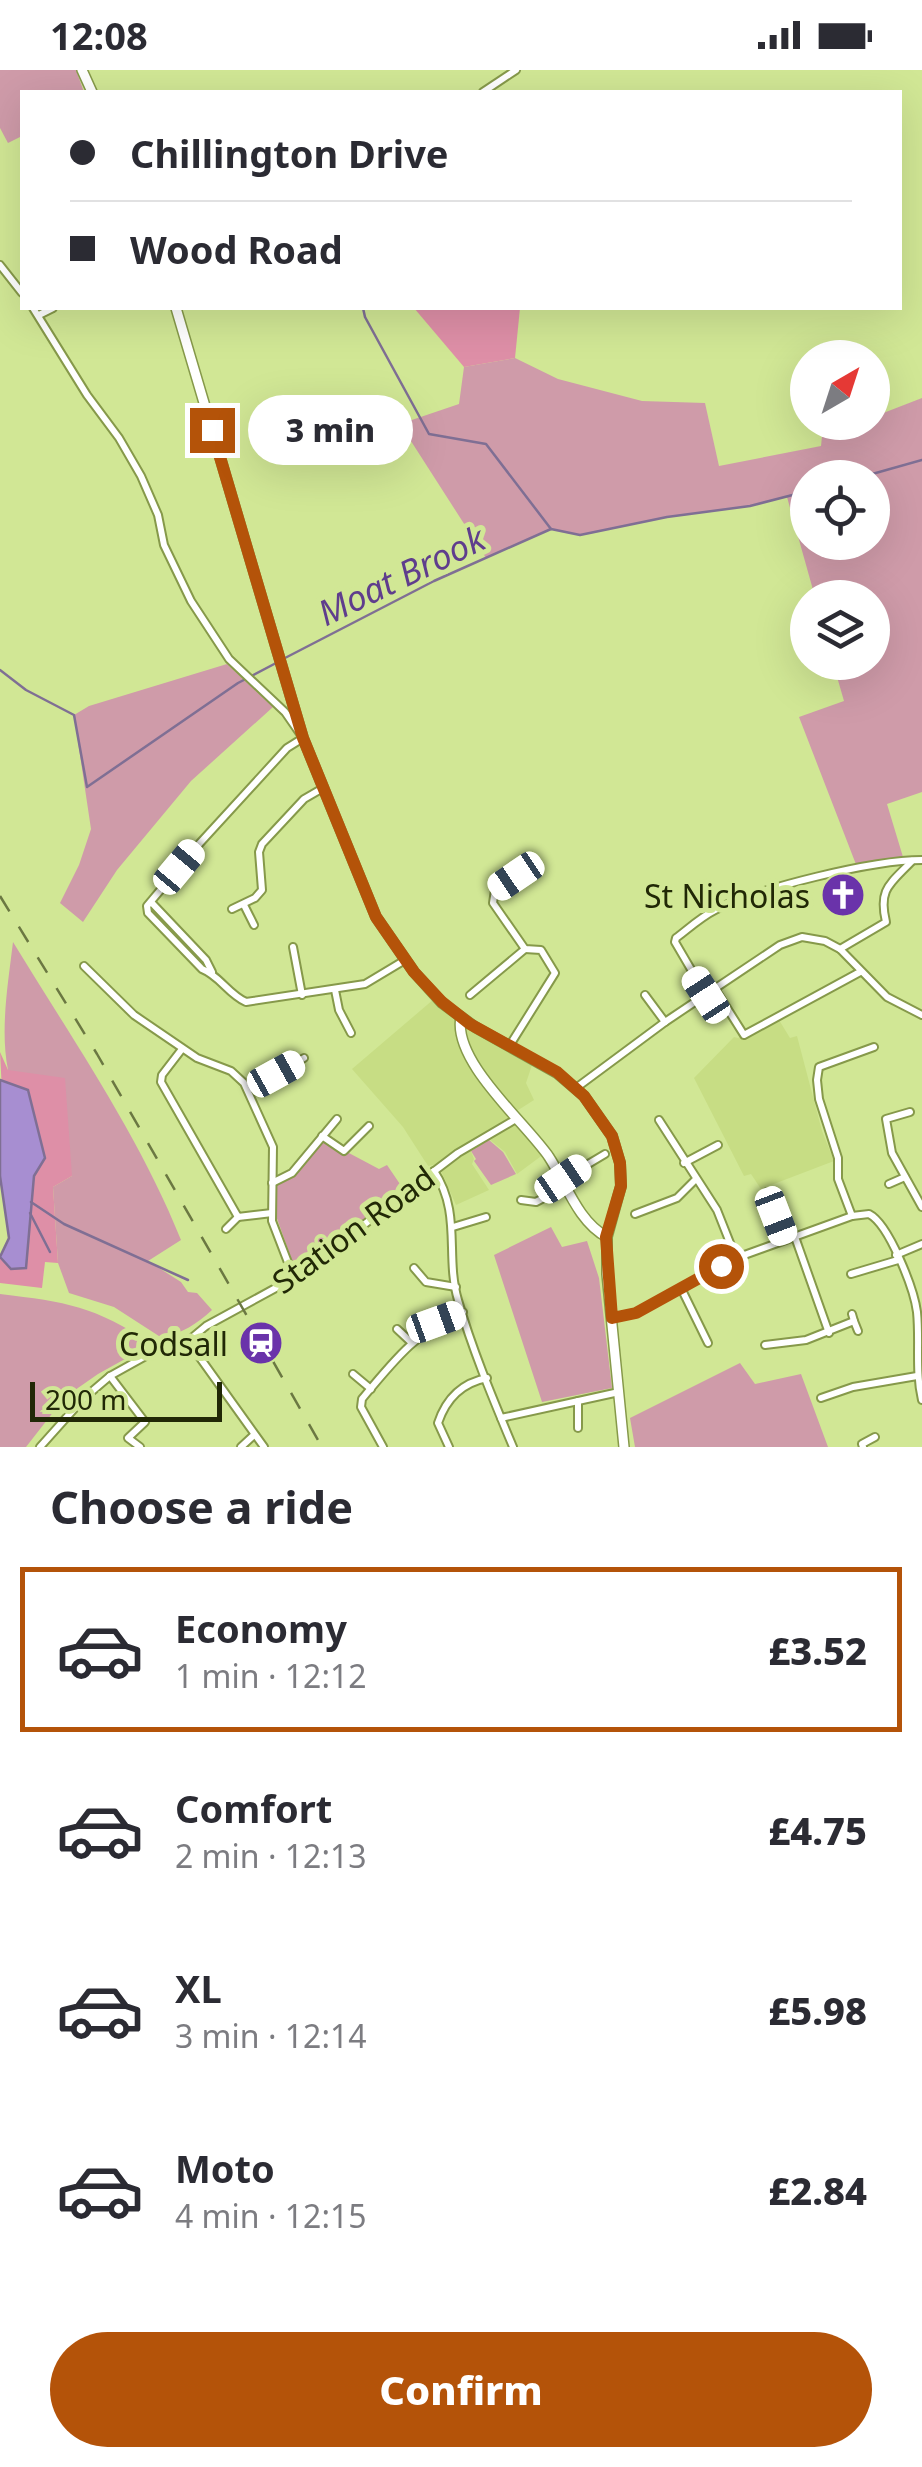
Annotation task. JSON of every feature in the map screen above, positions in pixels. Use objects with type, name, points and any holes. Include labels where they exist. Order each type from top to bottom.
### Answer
[{"type":"street","points":[[486,90],[516,70]]},
{"type":"street","points":[[0,265],[20,290]]},
{"type":"street","points":[[177,310],[303,738],[369,903],[405,960],[434,995],[460,1017],[547,1065],[576,1088],[605,1123],[620,1163],[621,1186],[606,1237],[624,1447]]},
{"type":"street","points":[[36,311],[145,482],[164,545],[191,601],[228,659],[285,712],[303,738]]},
{"type":"street","points":[[303,738],[271,764],[146,908],[148,913],[199,966],[246,1002],[370,982],[405,960]]},
{"type":"street","points":[[232,909],[244,905],[262,890],[258,852],[262,844],[304,800],[324,788]]},
{"type":"street","points":[[840,949],[886,922],[881,902],[886,889],[912,860]]},
{"type":"street","points":[[706,995],[675,942],[714,911],[814,878],[922,860]]},
{"type":"street","points":[[516,876],[498,888],[492,898],[525,949]]},
{"type":"street","points":[[244,905],[254,925]]},
{"type":"street","points":[[576,1088],[780,945],[802,938],[825,941],[840,949],[887,996],[922,1015]]},
{"type":"street","points":[[293,948],[302,995]]},
{"type":"street","points":[[470,996],[525,949],[541,950],[555,973],[510,1045]]},
{"type":"street","points":[[84,966],[134,1015],[182,1049],[231,1071],[248,1090],[273,1147],[275,1235],[294,1278]]},
{"type":"street","points":[[714,989],[744,1035],[860,972]]},
{"type":"street","points":[[335,990],[339,1010],[351,1034]]},
{"type":"street","points":[[645,995],[665,1022]]},
{"type":"street","points":[[460,1017],[459,1034],[483,1078],[518,1118],[589,1225],[606,1237]]},
{"type":"street","points":[[852,1216],[838,1179],[838,1158],[820,1099],[818,1070],[827,1062],[874,1047]]},
{"type":"street","points":[[182,1049],[164,1072],[162,1082],[238,1217]]},
{"type":"street","points":[[248,1090],[304,1058]]},
{"type":"street","points":[[910,1112],[886,1120],[892,1153],[922,1207]]},
{"type":"street","name":"Station Road","points":[[40,1447],[110,1376],[164,1346],[188,1341],[206,1326],[294,1278],[434,1170],[518,1118]]},
{"type":"street","points":[[272,1183],[292,1173],[337,1120]]},
{"type":"street","points":[[659,1120],[717,1210],[736,1258]]},
{"type":"street","points":[[322,1136],[344,1151],[370,1126]]},
{"type":"street","points":[[684,1162],[718,1145]]},
{"type":"street","points":[[522,1200],[536,1202],[605,1154]]},
{"type":"street","points":[[434,1170],[443,1186],[453,1227],[456,1286],[463,1312],[513,1447]]},
{"type":"street","points":[[889,1184],[905,1177]]},
{"type":"street","points":[[635,1214],[678,1198],[696,1180]]},
{"type":"street","points":[[767,1192],[785,1240]]},
{"type":"street","points":[[226,1229],[238,1217],[272,1213]]},
{"type":"street","points":[[612,1318],[636,1313],[736,1258],[864,1213],[878,1219],[915,1303],[920,1337],[917,1376],[922,1400]]},
{"type":"street","points":[[453,1227],[486,1217]]},
{"type":"street","points":[[795,1237],[829,1333]]},
{"type":"street","points":[[850,1274],[922,1244]]},
{"type":"street","points":[[414,1268],[426,1282],[456,1286]]},
{"type":"street","points":[[682,1290],[708,1343]]},
{"type":"street","points":[[384,1447],[361,1407],[362,1399],[436,1322],[463,1312]]},
{"type":"street","points":[[770,1346],[829,1333],[853,1318],[858,1331]]},
{"type":"street","points":[[398,1328],[412,1343]]},
{"type":"street","points":[[188,1341],[264,1447]]},
{"type":"street","points":[[353,1374],[371,1389]]},
{"type":"street","points":[[110,1376],[145,1422],[128,1438],[140,1447]]},
{"type":"street","points":[[821,1398],[917,1376]]},
{"type":"street","points":[[449,1447],[438,1423],[440,1415],[452,1394],[472,1381],[487,1378]]},
{"type":"street","points":[[501,1418],[619,1392]]},
{"type":"street","points":[[578,1401],[578,1428]]},
{"type":"street","points":[[241,1447],[254,1435]]},
{"type":"street","points":[[860,1446],[875,1437]]},
{"type":"shaded area","points":[[0,70],[76,70],[83,90],[20,90],[20,137],[8,143],[0,128]]},
{"type":"shaded area","points":[[416,310],[520,310],[515,358],[464,367]]},
{"type":"shaded area","points":[[515,358],[558,379],[642,401],[705,403],[719,466],[821,446],[822,440],[890,440],[890,410],[922,398],[922,792],[887,804],[903,857],[857,867],[799,717],[844,701],[838,680],[890,680],[890,580],[810,580],[805,560],[890,560],[890,460],[790,460],[790,508],[787,497],[580,535],[551,529],[486,558],[400,424],[459,404],[464,367]]},
{"type":"shaded area","points":[[227,664],[273,707],[191,781],[117,870],[83,922],[60,903],[91,829],[74,715],[89,706]]},
{"type":"shaded area","points":[[13,942],[125,1125],[181,1240],[148,1261],[181,1282],[188,1292],[197,1293],[212,1310],[176,1333],[162,1338],[114,1307],[69,1293],[58,1263],[53,1187],[72,1176],[8,1070],[5,1023]]},
{"type":"shaded area","points":[[434,999],[532,1065],[526,1083],[534,1100],[512,1114],[544,1154],[517,1174],[505,1152],[489,1139],[470,1149],[472,1164],[489,1190],[456,1205],[438,1164],[428,1166],[403,1127],[352,1069]]},
{"type":"shaded area","points":[[779,1020],[790,1038],[797,1036],[834,1161],[761,1189],[751,1174],[744,1176],[694,1078],[734,1037]]},
{"type":"shaded area","points":[[0,1052],[8,1070],[65,1078],[72,1176],[53,1187],[58,1263],[45,1262],[42,1288],[0,1283],[0,1257],[11,1269]]},
{"type":"shaded area","points":[[0,1080],[28,1090],[45,1158],[34,1176],[26,1268],[11,1269],[0,1257],[9,1238],[0,1176]]},
{"type":"shaded area","points":[[324,1139],[342,1153],[379,1169],[387,1165],[404,1190],[298,1267],[294,1266],[275,1213],[276,1184],[288,1179]]},
{"type":"shaded area","points":[[489,1140],[503,1152],[516,1174],[491,1185],[471,1151]]},
{"type":"shaded area","points":[[551,1227],[562,1247],[587,1241],[599,1278],[612,1388],[542,1402],[494,1255]]},
{"type":"shaded area","points":[[0,1294],[79,1308],[113,1321],[152,1344],[65,1397],[26,1447],[0,1447]]},
{"type":"shaded area","points":[[740,1363],[755,1384],[801,1374],[828,1447],[635,1447],[630,1418]]},
{"type":"waterway","points":[[363,310],[429,434],[486,444],[551,529]]},
{"type":"waterway","name":"Moat Brook","points":[[890,469],[922,460]]},
{"type":"waterway","name":"Moat Brook","points":[[285,658],[434,581],[551,529],[580,535],[790,496]]},
{"type":"waterway","name":"Moat Brook","points":[[0,670],[26,690],[74,715],[87,787],[238,683],[278,662]]},
{"type":"waterway","points":[[31,1202],[64,1224],[188,1280]]},
{"type":"waterway","points":[[30,1213],[50,1252]]},
{"type":"railway","points":[[0,896],[97,1054],[322,1447]]},
{"type":"place","name":"St Nicholas","points":[[843,895]]},
{"type":"place","name":"Codsall","points":[[261,1343]]},
{"type":"route","points":[[212,430],[303,738],[376,917],[414,972],[442,1002],[470,1024],[557,1072],[584,1096],[612,1136],[620,1163],[621,1186],[606,1237],[612,1318],[636,1313],[721,1266]]}]
